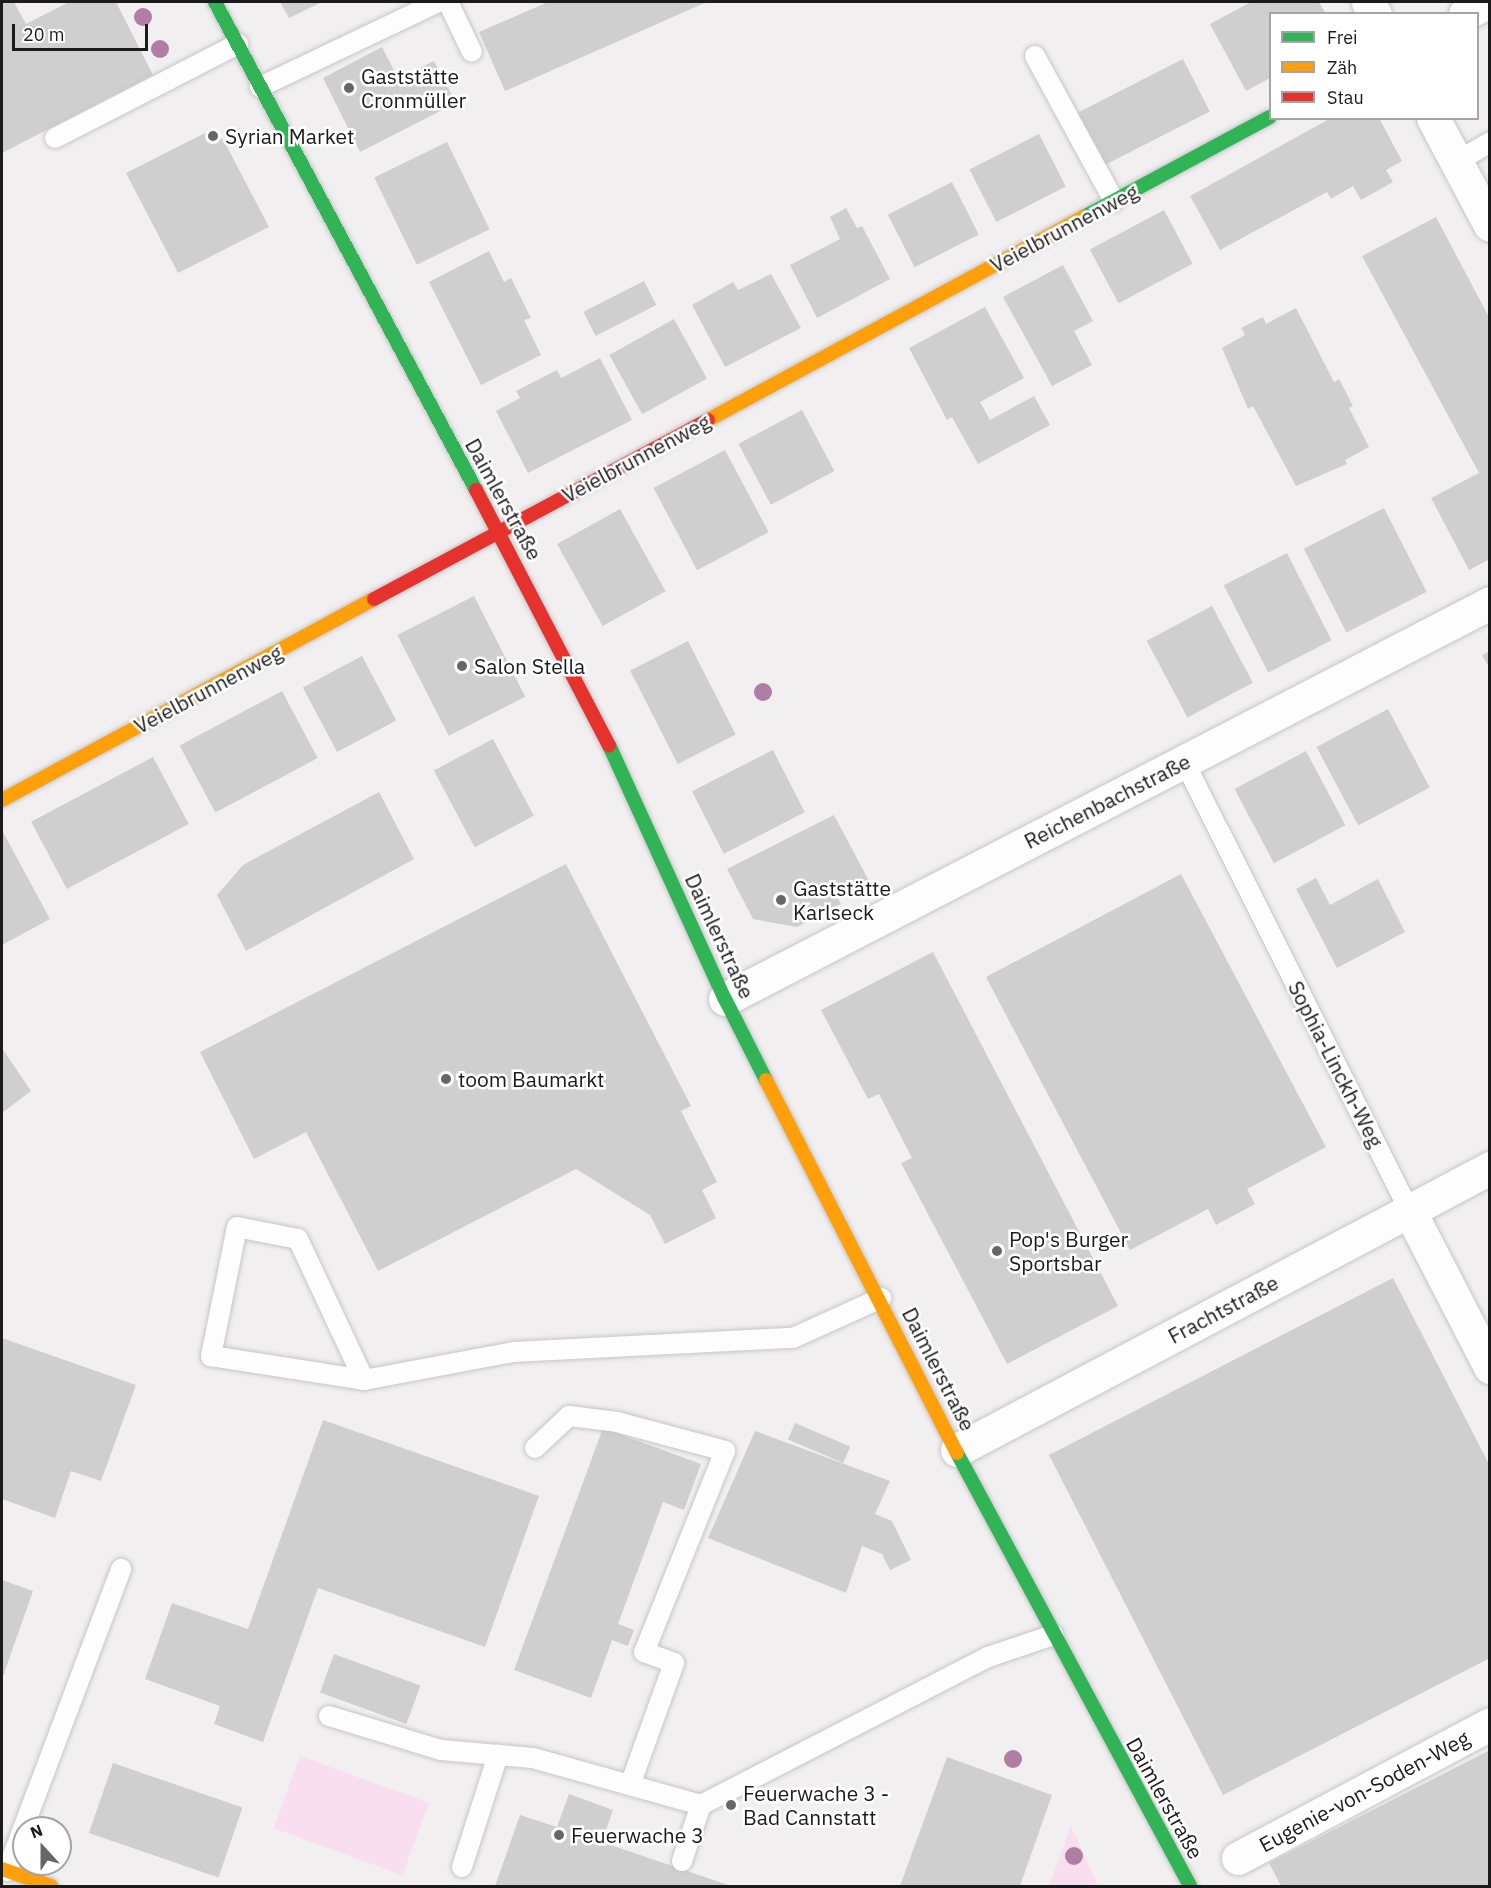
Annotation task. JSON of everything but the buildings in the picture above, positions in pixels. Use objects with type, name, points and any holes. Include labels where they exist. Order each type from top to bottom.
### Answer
[{"type":"street","name":"Daimlerstraße","points":[[215,2],[605,736],[725,999],[1053,1635],[1190,1887]]},
{"type":"street","points":[[1469,12],[1488,2]]},
{"type":"street","name":"Veielbrunnenweg","points":[[2,800],[1269,118]]},
{"type":"street","points":[[1434,120],[1490,225]]},
{"type":"street","name":"Reichenbachstraße","points":[[725,999],[1490,603]]},
{"type":"street","name":"Frachtstraße","points":[[957,1450],[1490,1168]]},
{"type":"street","name":"Sophia-Linckh-Weg","points":[[1409,1210],[1490,1367]]},
{"type":"street","name":"Eugenie-von-Soden-Weg","points":[[1238,1857],[1490,1724]]},
{"type":"street","points":[[4,1870],[51,1887]]},
{"type":"lane","points":[[260,87],[438,2]]},
{"type":"lane","points":[[448,2],[472,52]]},
{"type":"lane","points":[[55,138],[238,44]]},
{"type":"lane","points":[[1035,56],[1114,201]]},
{"type":"lane","points":[[1456,162],[1490,142]]},
{"type":"lane","name":"Sophia-Linckh-Weg","points":[[1184,761],[1409,1210]]},
{"type":"lane","points":[[364,1380],[298,1239],[237,1227],[211,1356],[364,1380],[513,1352],[793,1338],[880,1298]]},
{"type":"lane","points":[[535,1448],[569,1416],[616,1422],[725,1451],[644,1652],[674,1663],[630,1785]]},
{"type":"lane","points":[[4,1870],[121,1569]]},
{"type":"lane","points":[[329,1716],[441,1750],[533,1758],[701,1805],[988,1657],[1053,1635]]},
{"type":"lane","points":[[462,1867],[498,1755]]},
{"type":"lane","points":[[682,1861],[701,1805]]},
{"type":"shaded area","points":[[300,1756],[429,1803],[402,1875],[274,1828]]},
{"type":"shaded area","points":[[1071,1826],[1093,1875],[1098,1886],[1049,1886]]},
{"type":"traffic: fast","points":[[215,2],[476,490]]},
{"type":"traffic: fast","points":[[1084,217],[1269,118]]},
{"type":"traffic: fast","points":[[609,745],[725,999],[766,1080]]},
{"type":"traffic: fast","points":[[957,1453],[1190,1886]]},
{"type":"traffic: slow","points":[[708,420],[1084,217]]},
{"type":"traffic: slow","points":[[2,800],[374,599]]},
{"type":"traffic: slow","points":[[766,1080],[957,1453]]},
{"type":"traffic: slow","points":[[2,1869],[51,1886]]},
{"type":"traffic: jam","points":[[374,599],[708,420]]},
{"type":"traffic: jam","points":[[476,490],[609,745]]},
{"type":"place","name":"Gaststätte Cronmüller","points":[[349,88]]},
{"type":"place","name":"Syrian Market","points":[[213,136]]},
{"type":"place","name":"Salon Stella","points":[[462,666]]},
{"type":"place","name":"Gaststätte Karlseck","points":[[781,900]]},
{"type":"place","name":"toom Baumarkt","points":[[446,1079]]},
{"type":"place","name":"Pop's Burger Sportsbar","points":[[997,1251]]},
{"type":"place","name":"Feuerwache 3 - Bad Cannstatt","points":[[731,1805]]},
{"type":"place","name":"Feuerwache 3","points":[[559,1835]]}]
